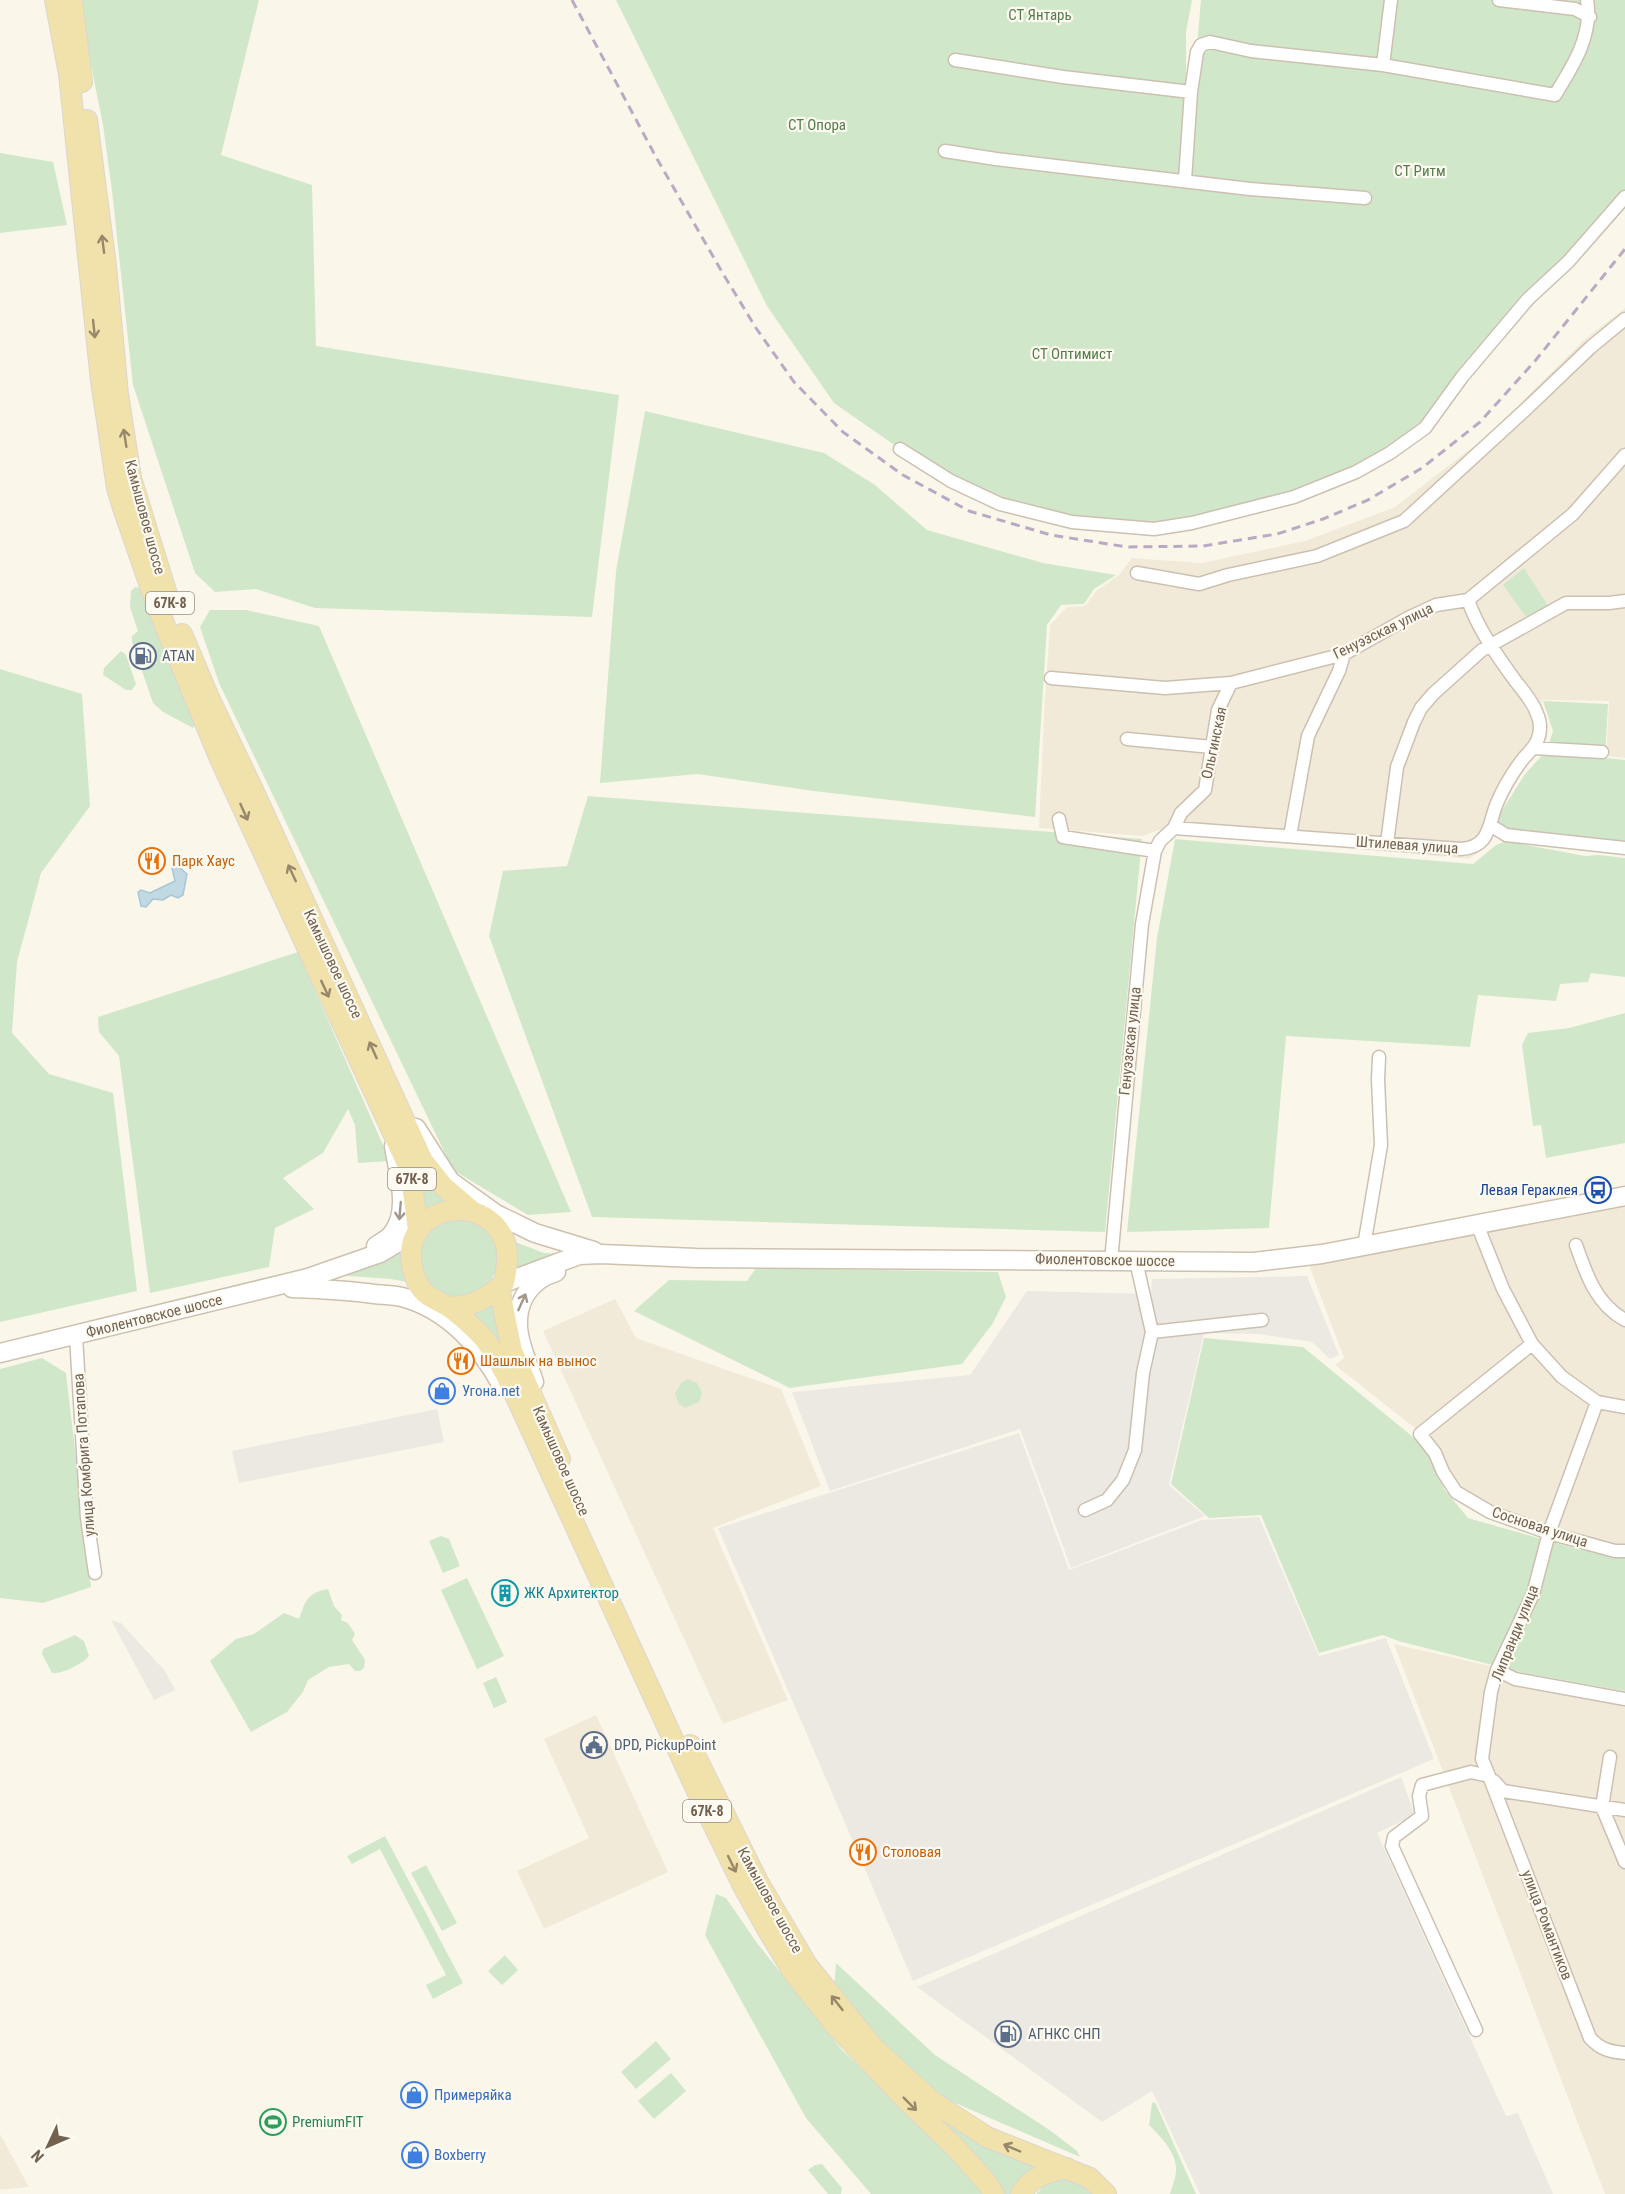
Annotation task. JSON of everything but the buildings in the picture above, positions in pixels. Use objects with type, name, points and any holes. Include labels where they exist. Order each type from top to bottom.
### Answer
[{"type":"main road","name":"Камышовое шоссе","points":[[55,0],[69,74],[101,381],[117,488],[158,609],[220,759],[393,1132]]},
{"type":"main road","name":"Камышовое шоссе","points":[[72,0],[106,266],[118,394],[131,478],[148,537],[172,609],[210,700],[423,1161],[443,1186],[471,1210]]},
{"type":"main road","points":[[390,1088],[402,1102],[422,1140],[450,1180],[496,1214],[535,1233],[601,1254]]},
{"type":"main road","name":"67К-8","points":[[393,1132],[410,1170],[417,1231],[411,1245],[411,1259],[416,1280],[423,1291],[449,1307]]},
{"type":"main road","points":[[325,1272],[348,1258],[374,1248],[390,1236],[398,1226],[401,1215],[401,1179],[393,1132]]},
{"type":"main road","name":"Фиолентовское шоссе","points":[[502,1285],[579,1255],[601,1254],[696,1258],[1254,1262],[1322,1254],[1625,1196]]},
{"type":"main road","points":[[417,1231],[427,1221],[451,1210],[471,1210]]},
{"type":"main road","name":"67К-8","points":[[471,1210],[485,1216],[495,1224]]},
{"type":"main road","name":"Камышовое шоссе","points":[[495,1224],[505,1243],[507,1256],[502,1285],[512,1352],[685,1734],[757,1880],[807,1965],[874,2048],[933,2102],[987,2137],[1090,2178],[1106,2194]]},
{"type":"main road","name":"Фиолентовское шоссе","points":[[495,1224],[529,1239],[579,1255]]},
{"type":"main road","name":"Фиолентовское шоссе","points":[[0,1353],[76,1336],[214,1299],[237,1296],[308,1278],[380,1253],[417,1231]]},
{"type":"main road","points":[[551,1439],[520,1341],[516,1323],[518,1309],[528,1290],[549,1275],[575,1267],[644,1255]]},
{"type":"main road","name":"Фиолентовское шоссе","points":[[308,1278],[387,1283],[423,1291]]},
{"type":"main road","points":[[449,1307],[463,1307],[477,1303],[502,1285]]},
{"type":"main road","points":[[272,1287],[342,1289],[402,1297],[438,1312],[467,1336],[496,1374],[517,1416],[529,1426]]},
{"type":"main road","name":"Камышовое шоссе","points":[[449,1307],[486,1341],[505,1373],[742,1886],[770,1934],[798,1979],[835,2025],[908,2102],[956,2148],[994,2194]]},
{"type":"main road","points":[[1021,2194],[1031,2181],[1041,2175],[1066,2168]]},
{"type":"street","points":[[1383,65],[1391,0]]},
{"type":"street","points":[[1499,0],[1575,9],[1590,17]]},
{"type":"street","points":[[1185,180],[1191,92],[1197,52],[1201,45],[1209,42],[1251,51],[1383,65],[1555,95],[1576,61],[1590,17],[1587,0]]},
{"type":"street","points":[[955,60],[1063,77],[1191,92]]},
{"type":"street","points":[[945,152],[1250,189],[1365,198]]},
{"type":"street","points":[[900,449],[951,481],[1000,504],[1072,522],[1154,528],[1192,523],[1294,497],[1356,472],[1390,453],[1425,428],[1462,377],[1528,299],[1568,262],[1625,197]]},
{"type":"street","points":[[1137,573],[1199,584],[1228,575],[1317,556],[1404,521],[1526,410],[1591,347],[1625,319]]},
{"type":"street","points":[[1625,455],[1573,514],[1468,600],[1474,619],[1538,715],[1540,728],[1538,740],[1520,762],[1504,788],[1496,804],[1490,825],[1506,835],[1625,848]]},
{"type":"street","name":"Генуэзская улица","points":[[1051,678],[1165,687],[1231,683],[1344,654],[1436,605],[1468,600]]},
{"type":"street","points":[[1388,843],[1397,767],[1414,722],[1421,708],[1433,694],[1482,650],[1566,603],[1625,601]]},
{"type":"street","points":[[1290,836],[1308,736],[1339,671],[1344,654]]},
{"type":"street","name":"Ольгинская","points":[[1174,828],[1181,813],[1205,790],[1218,710],[1231,683]]},
{"type":"street","points":[[1127,739],[1212,747]]},
{"type":"street","points":[[1533,748],[1602,753]]},
{"type":"street","points":[[1059,819],[1063,837],[1155,850],[1174,828]]},
{"type":"street","name":"Штилевая улица","points":[[1174,828],[1472,848],[1480,843],[1490,825]]},
{"type":"street","name":"Генуэзская улица","points":[[1111,1261],[1142,924],[1155,850]]},
{"type":"street","points":[[1364,1246],[1380,1145],[1379,1057]]},
{"type":"street","points":[[1477,1224],[1503,1289],[1532,1344],[1562,1377],[1597,1402],[1625,1407]]},
{"type":"street","points":[[1576,1245],[1589,1282],[1613,1313],[1625,1320]]},
{"type":"street","points":[[1085,1510],[1107,1500],[1124,1480],[1135,1450],[1143,1374],[1152,1332],[1136,1261]]},
{"type":"street","points":[[1152,1332],[1262,1320]]},
{"type":"street","name":"улица Комбрига Потапова","points":[[76,1336],[87,1518],[95,1573]]},
{"type":"street","name":"Сосновая улица","points":[[1532,1344],[1420,1434],[1435,1453],[1443,1472],[1456,1492],[1490,1512],[1549,1533],[1615,1551],[1625,1551]]},
{"type":"street","name":"Липранди улица","points":[[1489,1776],[1482,1759],[1491,1692],[1497,1670],[1533,1594],[1549,1533],[1597,1402]]},
{"type":"street","points":[[1497,1670],[1515,1679],[1625,1699]]},
{"type":"street","points":[[1610,1757],[1602,1807],[1625,1862]]},
{"type":"street","points":[[1476,2030],[1392,1846],[1394,1837],[1422,1816],[1419,1796],[1422,1785],[1471,1772],[1489,1776],[1503,1791],[1625,1810]]},
{"type":"street","name":"улица Романтиков","points":[[1489,1776],[1590,2037],[1597,2046],[1625,2053]]},
{"type":"shaded area","points":[[1625,308],[1625,758],[1606,756],[1609,701],[1541,700],[1547,723],[1547,739],[1521,772],[1503,808],[1489,845],[1469,859],[1159,830],[1142,836],[1039,828],[1050,625],[1067,607],[1085,606],[1096,591],[1119,575],[1132,558],[1202,563],[1305,541],[1395,507],[1487,436],[1584,340]]},
{"type":"shaded area","points":[[1625,1206],[1625,1547],[1544,1528],[1493,1509],[1458,1489],[1425,1436],[1335,1365],[1344,1358],[1309,1265]]},
{"type":"shaded area","points":[[1307,1276],[1339,1355],[1330,1359],[1312,1342],[1258,1334],[1204,1333],[1169,1485],[1205,1516],[1071,1568],[1020,1429],[830,1491],[792,1392],[970,1375],[1027,1291],[1151,1294],[1152,1279]]},
{"type":"shaded area","points":[[615,1299],[636,1338],[781,1389],[821,1486],[713,1528],[788,1700],[723,1724],[543,1331]]},
{"type":"shaded area","points":[[437,1409],[444,1442],[239,1483],[232,1451]]},
{"type":"shaded area","points":[[1019,1433],[1069,1570],[1202,1520],[1259,1517],[1319,1656],[1386,1638],[1434,1759],[913,1981],[718,1528]]},
{"type":"shaded area","points":[[111,1620],[121,1623],[165,1671],[175,1690],[154,1700]]},
{"type":"shaded area","points":[[1394,1644],[1525,1674],[1625,1690],[1625,2194],[1605,2194]]},
{"type":"shaded area","points":[[596,1715],[668,1872],[544,1929],[517,1871],[589,1838],[544,1739]]},
{"type":"shaded area","points":[[1401,1777],[1415,1815],[1377,1833],[1506,2116],[1518,2113],[1553,2194],[1200,2194],[1152,2091],[1102,2122],[917,1987]]},
{"type":"shaded area","points":[[0,2134],[29,2187],[0,2190]]},
{"type":"green space","points":[[78,0],[259,0],[221,155],[312,185],[316,346],[619,395],[592,617],[315,608],[256,589],[215,592],[195,573],[133,385],[103,125]]},
{"type":"green space","points":[[616,0],[1192,0],[1186,32],[1186,169],[1201,0],[1625,0],[1625,200],[1425,428],[1356,472],[1212,517],[1154,529],[1072,522],[1000,504],[900,449],[834,403],[767,306]]},
{"type":"green space","points":[[0,153],[53,162],[67,225],[0,233]]},
{"type":"green space","points":[[645,411],[824,453],[875,485],[927,530],[1043,563],[1116,575],[1094,589],[1084,604],[1061,605],[1047,625],[1035,817],[814,791],[698,774],[600,783],[616,571]]},
{"type":"green space","points":[[1524,568],[1550,609],[1529,621],[1503,585]]},
{"type":"green space","points":[[135,587],[140,588],[196,724],[193,728],[163,712],[153,703],[132,642],[132,636],[138,631],[130,607],[131,591]]},
{"type":"green space","points":[[210,610],[246,610],[319,626],[571,1212],[528,1215],[453,1170],[219,683],[200,627]]},
{"type":"green space","points":[[121,651],[126,655],[136,684],[132,690],[126,690],[103,675],[104,668]]},
{"type":"green space","points":[[0,669],[82,694],[90,806],[41,873],[17,962],[12,1033],[49,1074],[113,1093],[137,1291],[0,1322]]},
{"type":"green space","points":[[1543,701],[1608,704],[1605,758],[1625,760],[1625,849],[1508,837],[1496,820],[1525,774],[1547,750],[1553,731]]},
{"type":"green space","points":[[588,796],[1142,839],[1105,1232],[592,1217],[489,936],[503,871],[567,866]]},
{"type":"green space","points":[[1175,839],[1473,864],[1496,845],[1506,841],[1585,856],[1625,858],[1625,977],[1591,973],[1588,982],[1560,984],[1556,1001],[1478,995],[1470,1047],[1286,1036],[1269,1228],[1127,1232],[1157,938]]},
{"type":"green space","points":[[298,952],[390,1161],[358,1163],[355,1125],[348,1109],[323,1153],[283,1178],[314,1209],[275,1228],[269,1267],[150,1293],[119,1056],[99,1032],[98,1017]]},
{"type":"green space","points":[[1625,1013],[1625,1143],[1546,1158],[1541,1125],[1533,1126],[1522,1045],[1528,1033],[1569,1028]]},
{"type":"green space","points":[[414,1153],[454,1205],[424,1218]]},
{"type":"green space","points":[[459,1219],[474,1222],[486,1231],[495,1243],[498,1258],[495,1273],[486,1285],[474,1294],[459,1297],[444,1294],[432,1285],[423,1273],[420,1258],[423,1243],[432,1231],[444,1222]]},
{"type":"green space","points":[[510,1240],[544,1253],[559,1254],[512,1275]]},
{"type":"green space","points":[[408,1241],[411,1283],[391,1279],[333,1275]]},
{"type":"green space","points":[[756,1268],[998,1272],[1006,1297],[993,1323],[962,1364],[790,1388],[634,1311],[669,1280],[747,1281]]},
{"type":"green space","points":[[497,1298],[508,1354],[465,1312]]},
{"type":"green space","points":[[1204,1338],[1303,1347],[1424,1446],[1444,1489],[1468,1518],[1577,1549],[1625,1556],[1625,1691],[1524,1673],[1398,1641],[1383,1635],[1319,1653],[1261,1515],[1209,1518],[1171,1484]]},
{"type":"green space","points":[[42,1358],[66,1373],[91,1587],[43,1603],[0,1598],[0,1369]]},
{"type":"green space","points":[[688,1379],[697,1383],[702,1393],[699,1402],[685,1408],[679,1404],[675,1394],[681,1383]]},
{"type":"green space","points":[[441,1536],[449,1539],[460,1566],[443,1573],[429,1541]]},
{"type":"green space","points":[[467,1578],[504,1656],[477,1669],[441,1590]]},
{"type":"green space","points":[[328,1589],[334,1606],[342,1615],[341,1620],[348,1623],[355,1634],[352,1640],[365,1660],[364,1668],[355,1671],[349,1664],[329,1667],[308,1680],[303,1692],[287,1712],[251,1732],[210,1661],[236,1639],[254,1634],[284,1613],[299,1619],[308,1598]]},
{"type":"green space","points":[[75,1635],[84,1641],[89,1656],[72,1668],[52,1673],[42,1654],[43,1649]]},
{"type":"green space","points":[[496,1677],[507,1702],[494,1708],[483,1683]]},
{"type":"green space","points":[[385,1836],[463,1983],[433,1999],[426,1985],[446,1975],[380,1849],[352,1864],[347,1856]]},
{"type":"green space","points":[[426,1865],[457,1923],[442,1931],[411,1873]]},
{"type":"green space","points":[[716,1894],[726,1898],[757,1943],[841,2049],[964,2165],[985,2194],[871,2194],[806,2118],[705,1935]]},
{"type":"green space","points":[[505,1955],[518,1970],[502,1985],[488,1971]]},
{"type":"green space","points":[[836,1963],[935,2055],[1051,2131],[1077,2151],[1080,2157],[939,2096],[917,2081],[834,1991]]},
{"type":"green space","points":[[656,2041],[671,2059],[636,2089],[621,2072]]},
{"type":"green space","points":[[671,2073],[686,2091],[654,2119],[638,2101]]},
{"type":"green space","points":[[1155,2102],[1196,2194],[1170,2194],[1176,2164],[1167,2145],[1149,2125],[1152,2103]]},
{"type":"green space","points":[[923,2103],[1037,2165],[1023,2176],[1011,2194],[1005,2194],[976,2159]]},
{"type":"green space","points":[[822,2164],[842,2188],[841,2194],[828,2194],[808,2170],[815,2165]]},
{"type":"green space","points":[[1071,2178],[1097,2194],[1036,2194],[1049,2181]]},
{"type":"water","points":[[179,867],[187,874],[183,895],[178,898],[171,895],[163,900],[153,899],[146,907],[141,906],[138,892],[141,890],[150,893],[175,881],[172,868]]},
{"type":"railway","points":[[572,0],[656,157],[722,272],[756,328],[794,382],[843,432],[903,475],[969,511],[1051,535],[1127,547],[1203,546],[1277,534],[1323,519],[1368,500],[1422,468],[1480,422],[1535,361],[1625,249]]},
{"type":"place","name":"ATAN","points":[[143,656]]},
{"type":"place","name":"Парк Хаус","points":[[152,861]]},
{"type":"place","name":"Левая Гераклея","points":[[1598,1190]]},
{"type":"place","name":"Шашлык на вынос","points":[[461,1361]]},
{"type":"place","name":"Угона.net","points":[[442,1391]]},
{"type":"place","name":"ЖК Архитектор","points":[[505,1593]]},
{"type":"place","name":"DPD, PickupPoint","points":[[594,1745]]},
{"type":"place","name":"Столовая","points":[[863,1852]]},
{"type":"place","name":"АГНКС СНП","points":[[1008,2034]]},
{"type":"place","name":"Примеряйка","points":[[414,2095]]},
{"type":"place","name":"PremiumFIT","points":[[273,2122]]},
{"type":"place","name":"Boxberry","points":[[415,2155]]},
{"type":"park label","name":"СТ Янтарь","points":[[1040,15]]},
{"type":"park label","name":"СТ Опора","points":[[817,125]]},
{"type":"park label","name":"СТ Ритм","points":[[1420,171]]},
{"type":"park label","name":"СТ Оптимист","points":[[1072,354]]}]
